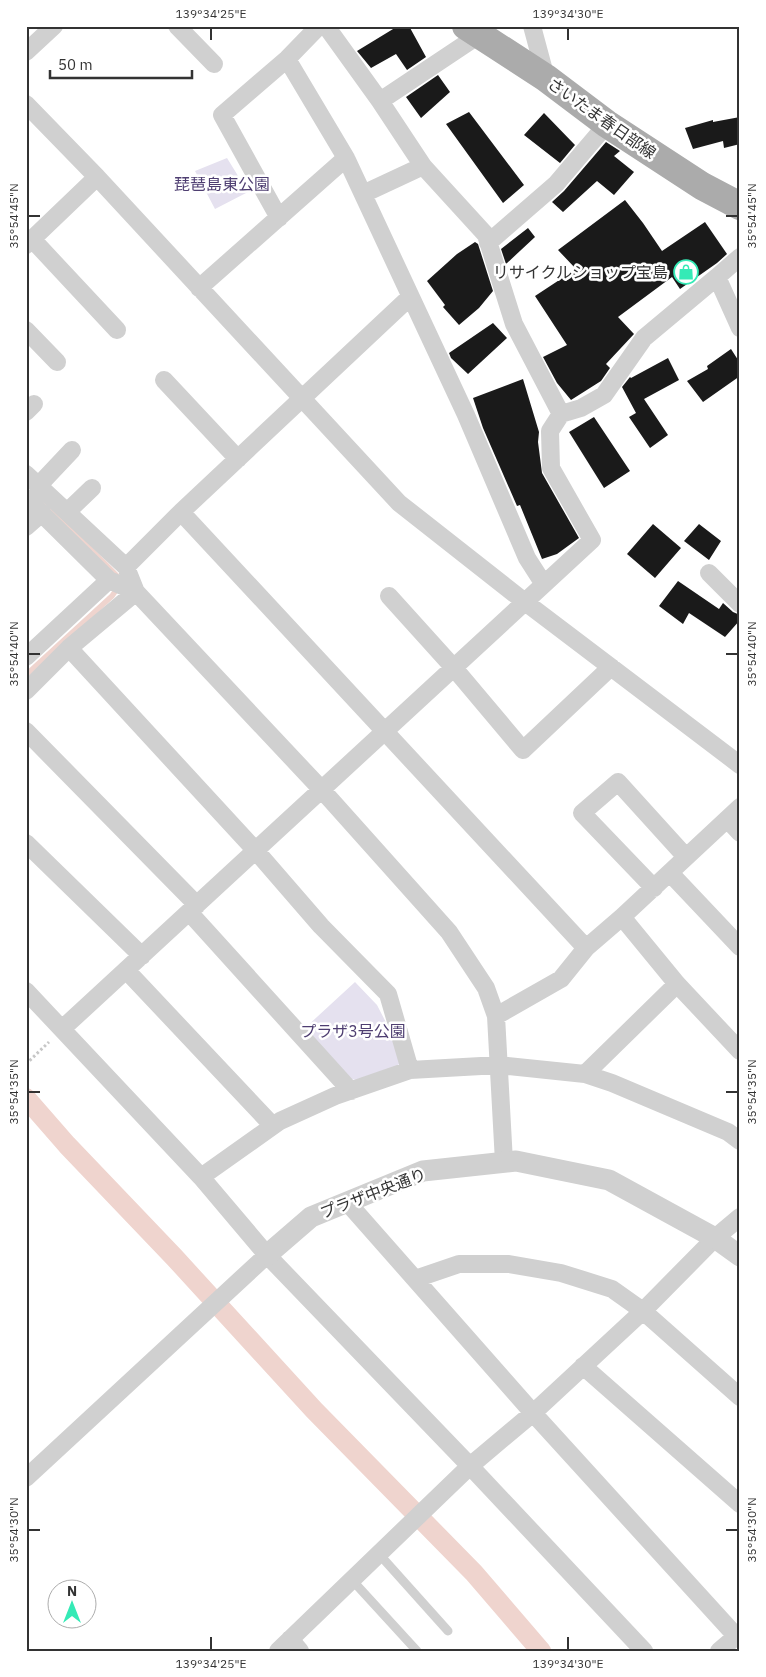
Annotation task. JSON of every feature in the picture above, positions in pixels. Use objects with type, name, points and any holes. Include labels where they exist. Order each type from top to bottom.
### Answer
[{"type":"main road","name":"さいたま春日部線","points":[[472,31],[546,78],[607,124],[702,186],[740,206]]},
{"type":"street","points":[[26,52],[54,26]]},
{"type":"street","points":[[177,26],[214,64]]},
{"type":"street","points":[[279,218],[222,115],[287,59],[320,26]]},
{"type":"street","points":[[326,26],[380,100],[423,166],[486,235],[514,324],[561,414]]},
{"type":"street","points":[[532,26],[546,78]]},
{"type":"street","points":[[380,100],[472,31]]},
{"type":"street","points":[[287,59],[346,158],[466,415],[527,558],[543,583]]},
{"type":"street","points":[[26,104],[97,176],[399,503],[525,602],[740,765]]},
{"type":"street","points":[[488,243],[556,184],[607,124]]},
{"type":"street","points":[[199,288],[346,158]]},
{"type":"street","points":[[363,194],[423,166]]},
{"type":"street","points":[[97,176],[29,242],[117,330]]},
{"type":"street","points":[[62,1030],[386,732],[543,583],[592,540],[551,468],[550,431],[561,414],[582,408],[604,394],[644,338],[740,257]]},
{"type":"street","points":[[718,277],[740,328]]},
{"type":"street","points":[[126,567],[410,297]]},
{"type":"street","points":[[26,330],[57,362]]},
{"type":"street","points":[[164,380],[238,459]]},
{"type":"street","points":[[30,485],[72,450]]},
{"type":"street","points":[[30,485],[67,512],[126,567],[136,592],[322,790],[449,932],[486,988],[496,1016],[504,1162]]},
{"type":"street","points":[[30,485],[42,513],[109,580],[136,592]]},
{"type":"street","points":[[67,512],[92,488]]},
{"type":"street","points":[[182,512],[586,948]]},
{"type":"street","points":[[26,527],[42,513]]},
{"type":"street","points":[[709,573],[740,604]]},
{"type":"street","points":[[26,657],[109,580]]},
{"type":"street","points":[[26,691],[68,648],[136,592]]},
{"type":"street","points":[[389,596],[454,668],[523,750],[611,667]]},
{"type":"street","points":[[68,648],[256,851],[320,926],[388,994],[410,1070]]},
{"type":"street","points":[[26,730],[193,909],[351,1091]]},
{"type":"street","points":[[654,888],[582,813],[618,782],[686,857]]},
{"type":"street","points":[[496,1016],[561,979],[586,948],[654,888],[740,806]]},
{"type":"street","points":[[727,819],[740,833]]},
{"type":"street","points":[[26,843],[142,956]]},
{"type":"street","points":[[670,873],[740,947]]},
{"type":"street","points":[[622,917],[678,984],[740,1051]]},
{"type":"street","points":[[126,970],[273,1126]]},
{"type":"street","points":[[585,1074],[678,984]]},
{"type":"street","points":[[26,991],[201,1177],[267,1255],[470,1466],[644,1651]]},
{"type":"street","points":[[201,1177],[280,1121],[328,1099],[410,1070],[499,1065],[585,1074],[612,1083],[728,1132],[740,1141]]},
{"type":"street","name":"プラザ中央通り","points":[[267,1255],[311,1216],[423,1171],[516,1161],[609,1180],[715,1238],[740,1256]]},
{"type":"street","points":[[348,1202],[533,1413],[738,1634],[719,1651]]},
{"type":"street","points":[[289,1647],[352,1580],[470,1466],[533,1413],[643,1311],[715,1238],[740,1217]]},
{"type":"street","points":[[26,1478],[267,1255]]},
{"type":"street","points":[[415,1279],[459,1264],[509,1264],[562,1273],[612,1289],[643,1311],[740,1398]]},
{"type":"street","points":[[582,1366],[740,1504]]},
{"type":"lane","points":[[379,1554],[448,1631]]},
{"type":"lane","points":[[352,1580],[417,1651]]},
{"type":"path","points":[[26,1064],[62,1030]]},
{"type":"green space","name":"琵琶島東公園","points":[[227,158],[248,192],[215,209],[195,171]]},
{"type":"green space","name":"プラザ3号公園","points":[[355,982],[377,1005],[393,1036],[400,1062],[394,1073],[361,1081],[351,1079],[305,1028]]},
{"type":"building","points":[[398,26],[409,26],[426,57],[407,70],[396,54],[371,68],[357,51]]},
{"type":"building","points":[[438,75],[450,92],[421,118],[406,97]]},
{"type":"building","points":[[469,112],[524,185],[503,203],[446,124]]},
{"type":"building","points":[[544,113],[575,145],[560,163],[524,135]]},
{"type":"building","points":[[740,117],[740,144],[724,148],[723,141],[693,149],[685,128],[713,120],[713,122]]},
{"type":"building","points":[[606,142],[620,151],[614,156],[634,172],[614,195],[597,181],[563,212],[552,202],[564,191]]},
{"type":"building","points":[[625,200],[662,251],[705,222],[727,254],[680,289],[672,277],[618,317],[634,334],[606,364],[610,368],[601,381],[571,400],[557,383],[543,357],[567,345],[535,296],[576,269],[558,250]]},
{"type":"building","points":[[528,228],[535,237],[506,264],[501,249]]},
{"type":"building","points":[[475,242],[478,244],[493,291],[479,308],[459,325],[443,307],[445,305],[427,281],[457,254]]},
{"type":"building","points":[[493,323],[507,338],[468,374],[451,358],[449,353]]},
{"type":"building","points":[[731,349],[740,363],[740,376],[703,402],[687,381],[708,369],[707,366]]},
{"type":"building","points":[[668,358],[679,380],[644,399],[668,435],[650,448],[629,417],[636,413],[622,387],[630,377]]},
{"type":"building","points":[[523,379],[539,432],[538,442],[542,473],[579,538],[557,554],[542,559],[520,505],[517,506],[483,428],[473,398]]},
{"type":"building","points":[[594,417],[630,471],[604,488],[569,432]]},
{"type":"building","points":[[653,524],[681,548],[655,578],[627,554]]},
{"type":"building","points":[[699,524],[721,541],[709,560],[684,541]]},
{"type":"building","points":[[678,581],[719,609],[723,603],[733,612],[740,615],[740,620],[725,637],[689,613],[683,624],[659,606]]},
{"type":"waterway","points":[[44,502],[118,577]]},
{"type":"waterway","points":[[26,675],[112,596],[119,586]]},
{"type":"waterway","points":[[26,1098],[67,1145],[174,1257],[314,1410],[474,1573],[541,1651]]},
{"type":"place","name":"リサイクルショップ宝島","points":[[686,272]]}]
